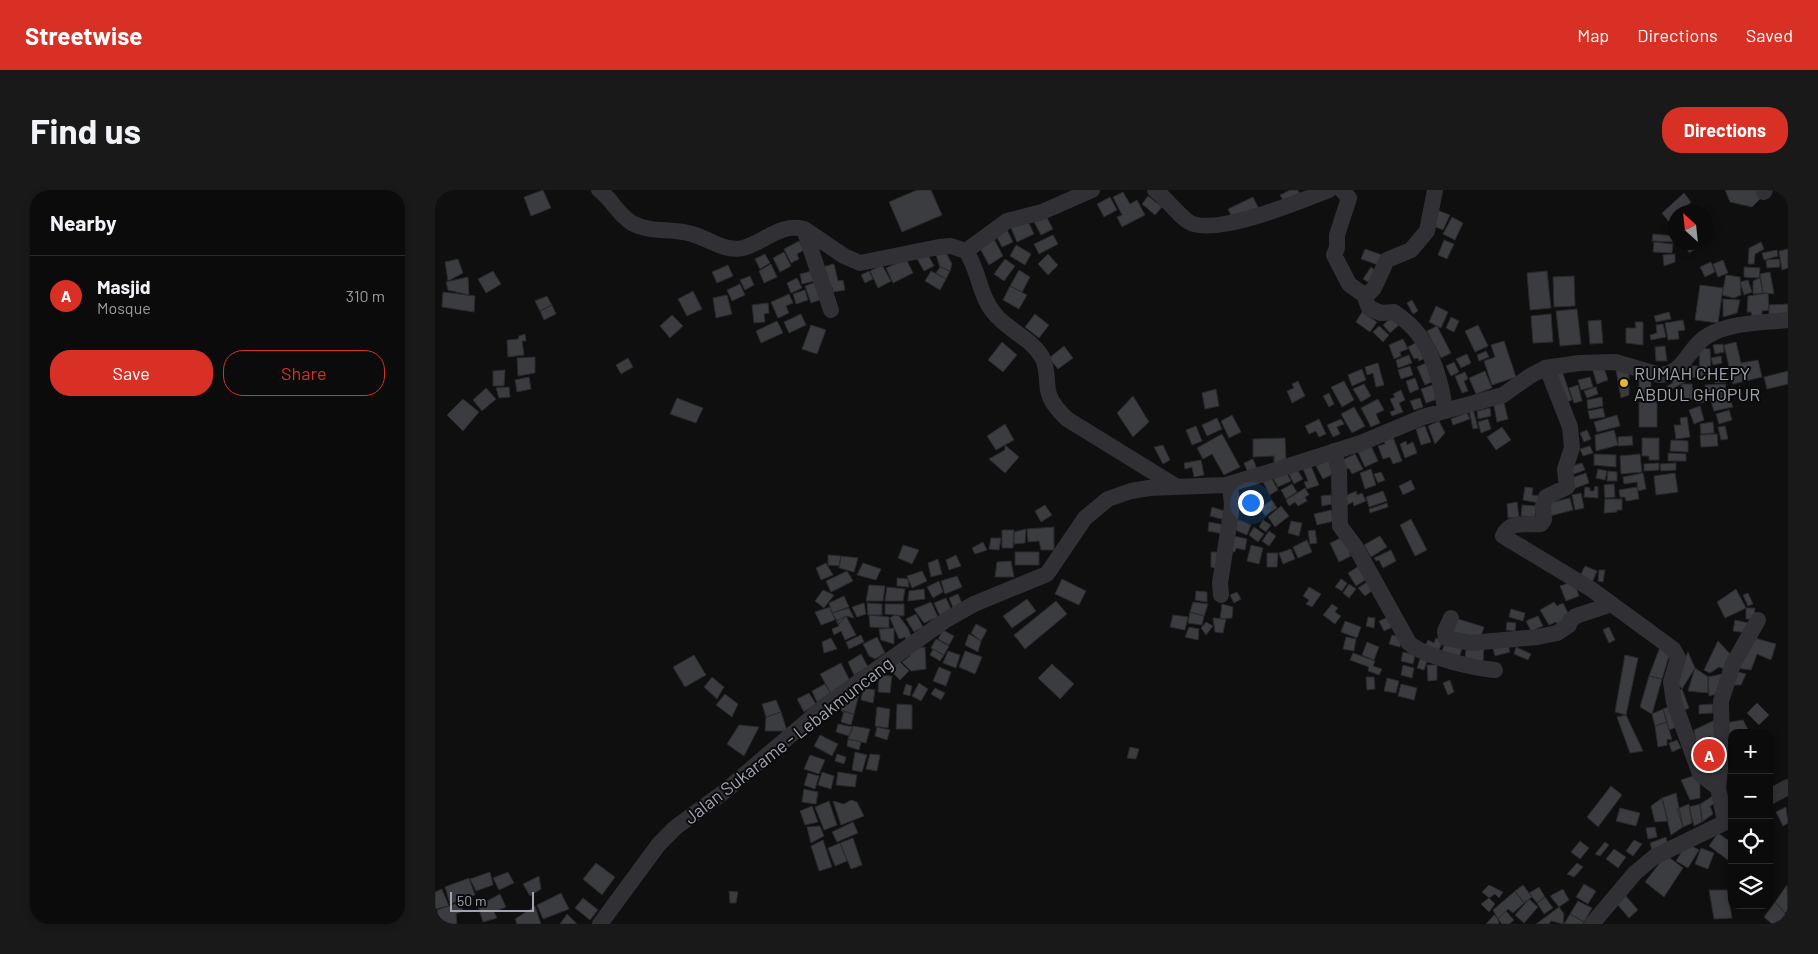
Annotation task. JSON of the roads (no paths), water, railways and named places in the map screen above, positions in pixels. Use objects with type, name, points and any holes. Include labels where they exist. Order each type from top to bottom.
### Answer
[{"type":"street","points":[[599,190],[622,215],[636,225],[692,234],[713,244],[732,249],[752,245],[775,232],[789,227],[804,229],[844,256],[860,263],[939,246],[951,246],[966,251],[976,270],[983,294],[995,314],[1027,341],[1042,358],[1050,396],[1067,419],[1174,485]]},
{"type":"street","points":[[966,251],[995,228],[1011,219],[1042,212],[1092,190]]},
{"type":"street","points":[[1155,190],[1188,221],[1195,225],[1217,226],[1246,219],[1329,190]]},
{"type":"street","points":[[1342,190],[1349,198],[1337,235],[1337,248],[1334,255],[1349,284],[1365,297],[1369,308],[1381,313],[1394,312],[1420,337],[1427,350],[1443,396],[1445,410]]},
{"type":"street","points":[[1365,297],[1374,288],[1387,260],[1411,250],[1427,231],[1435,190]]},
{"type":"street","points":[[804,229],[831,310]]},
{"type":"street","name":"Jalan Sukarame - Lebakmuncang","points":[[601,924],[667,836],[724,792],[826,705],[957,613],[1047,574],[1053,568],[1085,518],[1108,499],[1131,491],[1174,485],[1192,487],[1230,484],[1361,443],[1423,417],[1503,395],[1530,376],[1547,368],[1579,363],[1615,362],[1660,376],[1667,375],[1679,369],[1698,343],[1713,332],[1750,324],[1788,320]]},
{"type":"street","points":[[1547,368],[1570,427],[1572,448],[1565,469],[1567,487],[1546,496],[1543,506],[1544,520],[1541,524],[1519,524],[1505,532],[1503,536],[1591,589],[1676,653],[1677,661],[1671,686],[1674,702],[1697,768],[1706,780],[1718,788]]},
{"type":"street","points":[[1334,450],[1339,471],[1341,494],[1339,521],[1342,530],[1355,546],[1409,643],[1421,651],[1477,669],[1495,670]]},
{"type":"street","points":[[1221,595],[1220,584],[1232,506],[1230,484]]},
{"type":"street","points":[[1446,638],[1480,643],[1538,637],[1557,633],[1569,626],[1570,621],[1575,616],[1594,612],[1613,604]]},
{"type":"street","points":[[1438,656],[1446,638],[1445,631],[1451,618]]},
{"type":"street","points":[[1729,819],[1718,788],[1722,752],[1720,727],[1723,690],[1740,649],[1758,620]]},
{"type":"street","points":[[1773,795],[1788,787]]},
{"type":"street","points":[[1592,924],[1635,873],[1654,857],[1728,820]]},
{"type":"place","name":"RUMAH CHEPY ABDUL GHOPUR","points":[[1624,383]]},
{"type":"place","name":"Masjid","points":[[1709,755]]}]
